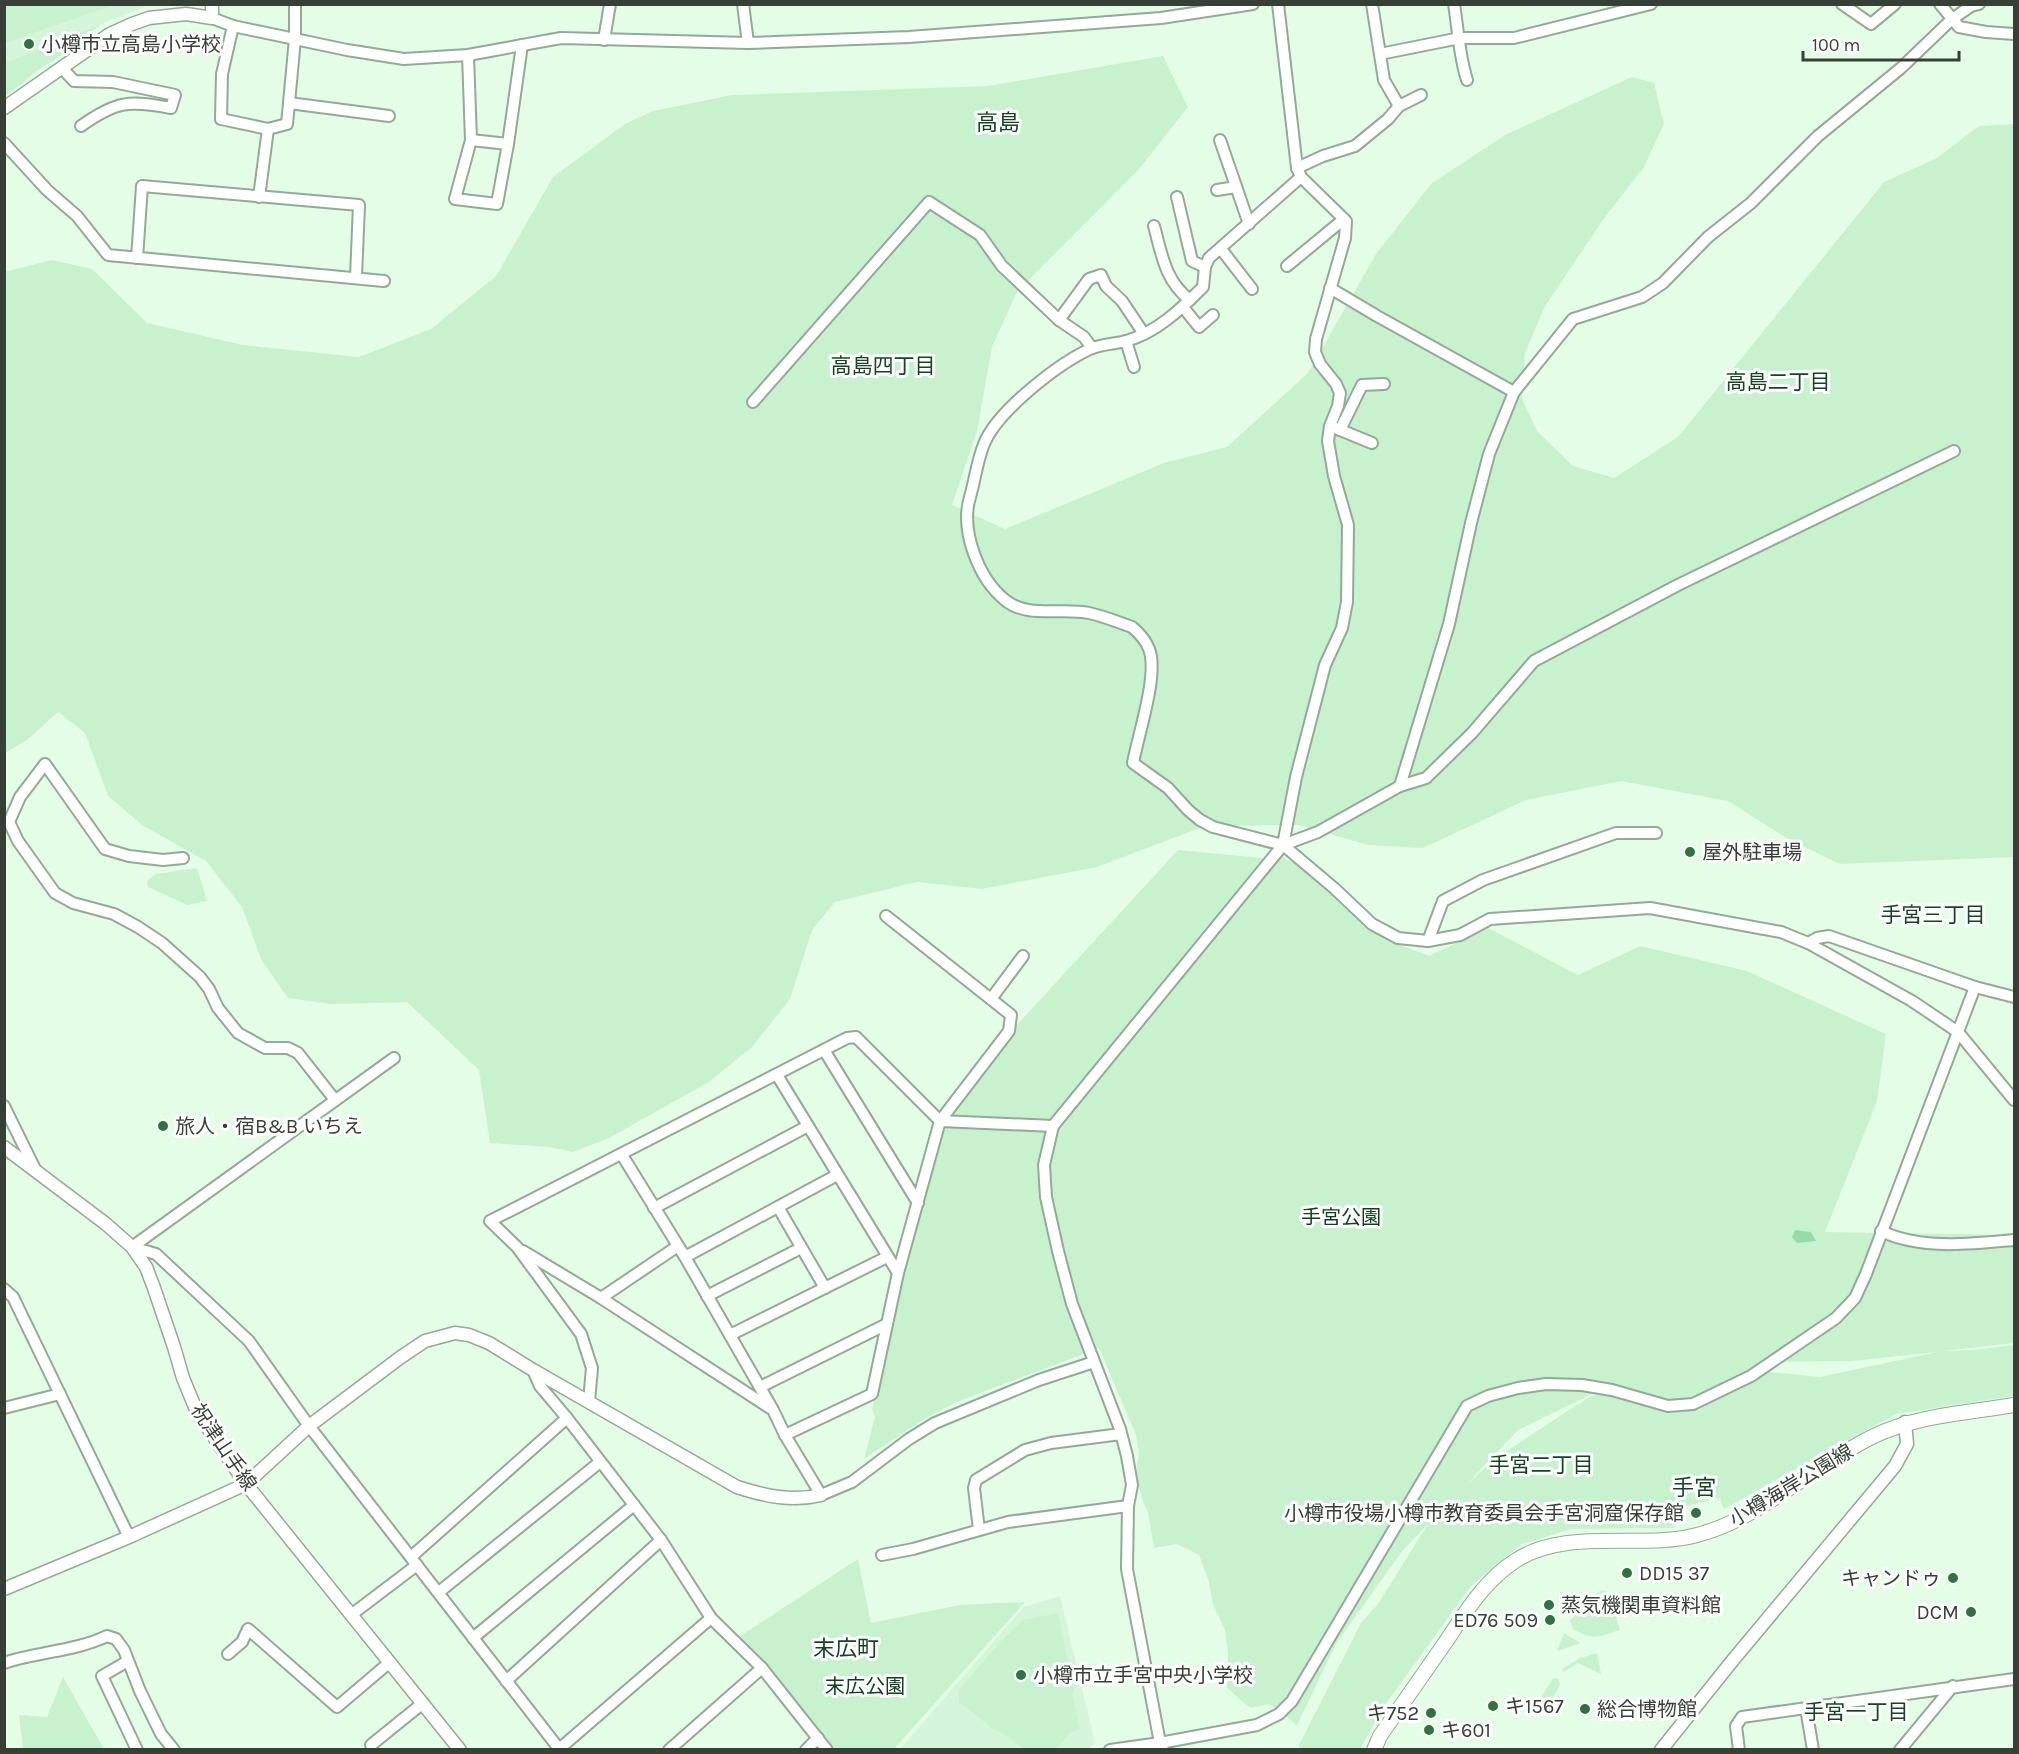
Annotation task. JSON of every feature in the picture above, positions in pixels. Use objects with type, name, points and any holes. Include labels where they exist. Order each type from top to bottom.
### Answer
[{"type":"main road","name":"小樽海岸公園線","points":[[1374,1749],[1380,1736],[1477,1596],[1488,1582],[1517,1559],[1565,1544],[1696,1536],[1721,1528],[1743,1516],[1848,1450],[1905,1422],[2014,1405]]},
{"type":"street","points":[[212,4],[212,18]]},
{"type":"street","points":[[233,26],[222,74],[221,119],[268,129],[287,124],[295,39],[295,4]]},
{"type":"street","points":[[604,39],[610,4]]},
{"type":"street","points":[[743,4],[748,43]]},
{"type":"street","points":[[4,108],[110,34],[149,18],[186,14],[212,18],[233,26],[295,39],[404,59],[468,55],[561,38],[748,43],[909,37],[1161,18],[1253,4]]},
{"type":"street","points":[[1278,4],[1299,173],[1346,221],[1345,238],[1316,339],[1315,352],[1320,364],[1336,384],[1340,393],[1335,428]]},
{"type":"street","points":[[1372,4],[1383,80],[1399,106]]},
{"type":"street","points":[[1454,4],[1462,63],[1467,80]]},
{"type":"street","points":[[1380,54],[1460,38],[1514,38],[1651,4]]},
{"type":"street","points":[[1842,4],[1871,24],[1895,4]]},
{"type":"street","points":[[1940,4],[1959,27],[2014,34]]},
{"type":"street","points":[[1400,786],[1449,624],[1471,523],[1490,454],[1514,392],[1573,319],[1642,297],[1663,283],[1708,237],[1750,203],[1818,136],[1901,68],[1951,20],[1971,6],[1979,4]]},
{"type":"street","points":[[468,55],[471,140],[455,199],[497,204],[522,45]]},
{"type":"street","points":[[62,68],[74,81],[113,82],[175,95],[171,108],[141,102],[122,104],[101,111],[81,126]]},
{"type":"street","points":[[1421,95],[1399,106],[1354,146],[1323,156],[1299,173],[1249,224],[1209,258],[1205,267],[1203,287],[1187,304],[1144,334],[1126,341],[1092,348],[1027,391],[1002,416],[984,444],[966,510],[968,534],[984,576],[1005,600],[1029,610],[1088,613],[1132,627],[1137,631],[1149,647],[1151,658],[1149,694],[1133,763],[1168,788],[1200,820],[1213,827],[1283,845],[1372,924],[1398,938],[1428,941],[1460,935],[1490,919],[1650,908],[1781,932],[1808,944],[1912,1001],[1958,1032],[2014,1100]]},
{"type":"street","points":[[289,103],[388,116]]},
{"type":"street","points":[[259,197],[268,129]]},
{"type":"street","points":[[471,140],[508,144]]},
{"type":"street","points":[[1220,140],[1249,224]]},
{"type":"street","points":[[4,143],[47,190],[77,216],[108,255],[384,281]]},
{"type":"street","points":[[137,258],[142,186],[359,205],[356,277]]},
{"type":"street","points":[[1217,190],[1236,187]]},
{"type":"street","points":[[1177,197],[1192,261],[1205,267]]},
{"type":"street","points":[[753,402],[928,202],[980,235],[1002,266],[1059,320],[1084,337],[1092,348]]},
{"type":"street","points":[[1287,266],[1344,219]]},
{"type":"street","points":[[1155,226],[1166,271],[1199,327],[1213,315]]},
{"type":"street","points":[[1221,249],[1252,289]]},
{"type":"street","points":[[1059,320],[1089,279],[1101,275],[1106,286],[1122,301],[1144,334]]},
{"type":"street","points":[[1330,288],[1514,392]]},
{"type":"street","points":[[1126,341],[1134,367]]},
{"type":"street","points":[[1161,1746],[1126,1569],[1128,1506],[1132,1485],[1127,1456],[1121,1434],[1072,1304],[1047,1197],[1044,1166],[1053,1126],[1283,845],[1296,777],[1325,665],[1342,628],[1347,602],[1348,525],[1334,476],[1328,441],[1362,385],[1384,384]]},
{"type":"street","points":[[1335,428],[1372,443]]},
{"type":"street","points":[[1283,845],[1318,832],[1400,786],[1426,778],[1472,733],[1534,661],[1669,590],[1953,451]]},
{"type":"street","points":[[183,858],[163,860],[129,856],[105,849],[45,764],[20,797],[9,822],[18,841],[55,893],[73,903],[114,914],[162,943],[200,977],[218,1008],[238,1033],[265,1048],[288,1048],[298,1053],[335,1100]]},
{"type":"street","points":[[1428,941],[1443,901],[1483,879],[1616,833],[1656,833]]},
{"type":"street","points":[[785,1435],[872,1394],[898,1273],[940,1121],[1009,1031],[1011,1015],[886,916]]},
{"type":"street","points":[[1808,944],[1817,938],[1829,936],[1975,987],[2014,997]]},
{"type":"street","points":[[991,999],[1023,956]]},
{"type":"street","points":[[1110,1749],[1161,1746],[1257,1725],[1279,1714],[1292,1701],[1467,1406],[1488,1396],[1546,1384],[1582,1385],[1611,1390],[1668,1406],[1693,1404],[1751,1376],[1836,1318],[1855,1298],[1866,1274],[1975,987]]},
{"type":"street","points":[[589,1401],[592,1368],[581,1334],[518,1247],[490,1221],[847,1038],[856,1037],[940,1121],[1053,1126]]},
{"type":"street","points":[[824,1050],[918,1203]]},
{"type":"street","points":[[132,1247],[394,1058]]},
{"type":"street","points":[[777,1075],[898,1273]]},
{"type":"street","points":[[4,1106],[36,1172]]},
{"type":"street","points":[[654,1208],[808,1126]]},
{"type":"street","name":"祝津山手線","points":[[4,1147],[106,1224],[132,1247],[146,1267],[183,1378],[197,1412],[246,1484],[460,1749]]},
{"type":"street","points":[[622,1155],[685,1257],[821,1495]]},
{"type":"street","points":[[685,1257],[837,1175]]},
{"type":"street","points":[[778,1207],[825,1288]]},
{"type":"street","points":[[1881,1231],[1898,1239],[1910,1241],[1945,1243],[2014,1239]]},
{"type":"street","points":[[601,1298],[678,1246]]},
{"type":"street","points":[[132,1247],[156,1254],[249,1341],[309,1426],[559,1749],[711,1618]]},
{"type":"street","points":[[518,1247],[773,1410]]},
{"type":"street","points":[[707,1296],[801,1248]]},
{"type":"street","points":[[730,1335],[887,1257]]},
{"type":"street","points":[[7,1296],[60,1394],[129,1537]]},
{"type":"street","points":[[760,1387],[886,1324]]},
{"type":"street","points":[[4,1589],[129,1537],[246,1484],[309,1426],[401,1357],[425,1341],[456,1333],[469,1335],[489,1343],[737,1487],[767,1497],[801,1499],[821,1495],[852,1482],[935,1424],[1029,1384],[1094,1362]]},
{"type":"street","points":[[533,1370],[540,1386],[661,1540],[711,1618],[762,1668],[827,1749]]},
{"type":"street","points":[[4,1408],[60,1394]]},
{"type":"street","points":[[351,1615],[414,1561],[567,1418]]},
{"type":"street","points":[[1661,1749],[1895,1466],[1907,1444],[1905,1422]]},
{"type":"street","points":[[979,1530],[974,1488],[976,1480],[1025,1450],[1051,1443],[1121,1434]]},
{"type":"street","points":[[439,1592],[600,1462]]},
{"type":"street","points":[[473,1638],[634,1505]]},
{"type":"street","points":[[882,1556],[913,1550],[1008,1522],[1128,1506]]},
{"type":"street","points":[[506,1682],[661,1540]]},
{"type":"street","points":[[228,1654],[242,1642],[248,1629],[337,1707],[390,1662]]},
{"type":"street","points":[[4,1664],[26,1656],[96,1642],[107,1636],[116,1639],[124,1650],[140,1691],[161,1734],[174,1749]]},
{"type":"street","points":[[128,1661],[102,1676],[137,1749]]},
{"type":"street","points":[[669,1749],[762,1668]]},
{"type":"street","points":[[1738,1749],[1736,1726],[1742,1717],[2014,1679]]},
{"type":"street","points":[[1900,1749],[1953,1686]]},
{"type":"street","points":[[371,1745],[423,1703]]},
{"type":"street","points":[[1806,1708],[1813,1749]]},
{"type":"street","points":[[806,1749],[818,1738]]},
{"type":"shaded area","name":"小樽市立高島小学校","points":[[5,5],[149,5],[5,63]]},
{"type":"shaded area","points":[[1795,1230],[1811,1232],[1816,1241],[1797,1243],[1792,1237]]},
{"type":"shaded area","name":"小樽市立手宮中央小学校","points":[[1060,1596],[1095,1743],[1088,1749],[899,1750],[1024,1607]]},
{"type":"green space","points":[[5,4],[114,4],[114,5],[5,43]]},
{"type":"green space","points":[[101,24],[70,50],[35,72],[5,96],[5,63]]},
{"type":"green space","points":[[1163,56],[1188,107],[1140,168],[1017,292],[992,347],[977,431],[952,505],[1005,529],[1164,463],[1227,447],[1308,373],[1376,254],[1432,183],[1505,135],[1632,77],[1654,83],[1664,124],[1644,167],[1605,217],[1545,306],[1525,353],[1522,399],[1537,431],[1573,466],[1614,478],[1678,437],[1884,182],[1937,158],[1979,126],[2014,124],[2014,857],[1839,864],[1785,837],[1728,801],[1621,781],[1526,800],[1423,848],[1368,845],[1299,825],[1205,826],[1097,867],[982,889],[917,882],[835,902],[812,930],[790,999],[752,1047],[709,1082],[609,1138],[573,1152],[549,1147],[490,1143],[479,1070],[407,1002],[331,1004],[288,998],[261,959],[242,907],[206,861],[142,825],[108,796],[85,733],[58,712],[27,740],[5,753],[4,272],[52,260],[92,269],[147,323],[243,345],[359,357],[431,329],[496,276],[553,177],[625,124],[653,111],[732,95],[988,86]]},
{"type":"green space","name":"手宮公園","points":[[1178,850],[1277,861],[1281,856],[1308,871],[1341,905],[1382,934],[1403,946],[1429,956],[1488,928],[1578,975],[1640,946],[1747,971],[1886,1034],[1877,1101],[1825,1232],[2014,1235],[2014,1343],[1943,1351],[2014,1345],[2014,1396],[1896,1414],[1724,1509],[1720,1498],[1670,1510],[1674,1528],[1571,1529],[1522,1544],[1471,1586],[1385,1705],[1360,1749],[1299,1749],[1361,1623],[1378,1604],[1428,1524],[1403,1550],[1336,1644],[1297,1725],[1269,1704],[1250,1708],[1227,1688],[1228,1654],[1225,1630],[1213,1604],[1209,1582],[1199,1555],[1177,1544],[1154,1548],[1148,1512],[1136,1475],[1139,1454],[1136,1435],[1099,1348],[959,1401],[926,1418],[864,1459],[875,1417],[872,1409],[898,1288],[944,1124],[948,1123],[1015,1027]],"holes":[[[1937,1352],[1820,1377],[1752,1370],[1767,1362],[1852,1361]],[[1613,1384],[1621,1386],[1591,1396],[1497,1457],[1467,1484],[1518,1430]]]},
{"type":"green space","points":[[197,868],[207,901],[187,905],[148,887],[147,881],[156,874]]},
{"type":"green space","name":"末広公園","points":[[858,1559],[871,1623],[960,1605],[1025,1602],[894,1749],[835,1749],[764,1664],[737,1638]]},
{"type":"green space","points":[[1602,1590],[1609,1594],[1620,1630],[1596,1637],[1573,1629],[1570,1621],[1588,1598]]},
{"type":"green space","name":"小樽市立手宮中央小学校","points":[[1058,1613],[1080,1729],[1071,1732],[1056,1749],[1024,1749],[993,1729],[959,1702],[959,1690],[999,1643],[1023,1620]]},
{"type":"green space","points":[[1564,1633],[1581,1643],[1557,1651]]},
{"type":"green space","points":[[1597,1653],[1601,1674],[1578,1663],[1564,1672],[1562,1669],[1580,1658]]},
{"type":"green space","points":[[63,1677],[104,1749],[23,1749],[19,1715],[47,1717]]},
{"type":"green space","points":[[1553,1678],[1559,1679],[1560,1685],[1548,1707],[1541,1709],[1539,1701]]},
{"type":"place","name":"小樽市立高島小学校","points":[[29,44]]},
{"type":"place","name":"屋外駐車場","points":[[1690,852]]},
{"type":"place","name":"旅人・宿B&B いちえ","points":[[163,1126]]},
{"type":"place","name":"小樽市役場小樽市教育委員会手宮洞窟保存館","points":[[1696,1513]]},
{"type":"place","name":"DD15 37","points":[[1627,1573]]},
{"type":"place","name":"キャンドゥ","points":[[1953,1578]]},
{"type":"place","name":"蒸気機関車資料館","points":[[1549,1605]]},
{"type":"place","name":"DCM","points":[[1971,1612]]},
{"type":"place","name":"ED76 509","points":[[1550,1620]]},
{"type":"place","name":"小樽市立手宮中央小学校","points":[[1021,1675]]},
{"type":"place","name":"キ1567","points":[[1493,1706]]},
{"type":"place","name":"総合博物館","points":[[1585,1709]]},
{"type":"place","name":"キ752","points":[[1431,1713]]},
{"type":"place","name":"キ601","points":[[1429,1730]]},
{"type":"district","name":"高島","points":[[998,122]]},
{"type":"district","name":"高島四丁目","points":[[883,366]]},
{"type":"district","name":"高島二丁目","points":[[1778,382]]},
{"type":"district","name":"手宮三丁目","points":[[1933,915]]},
{"type":"district","name":"手宮二丁目","points":[[1541,1465]]},
{"type":"district","name":"手宮","points":[[1694,1487]]},
{"type":"district","name":"末広町","points":[[846,1648]]},
{"type":"district","name":"手宮一丁目","points":[[1856,1712]]}]
